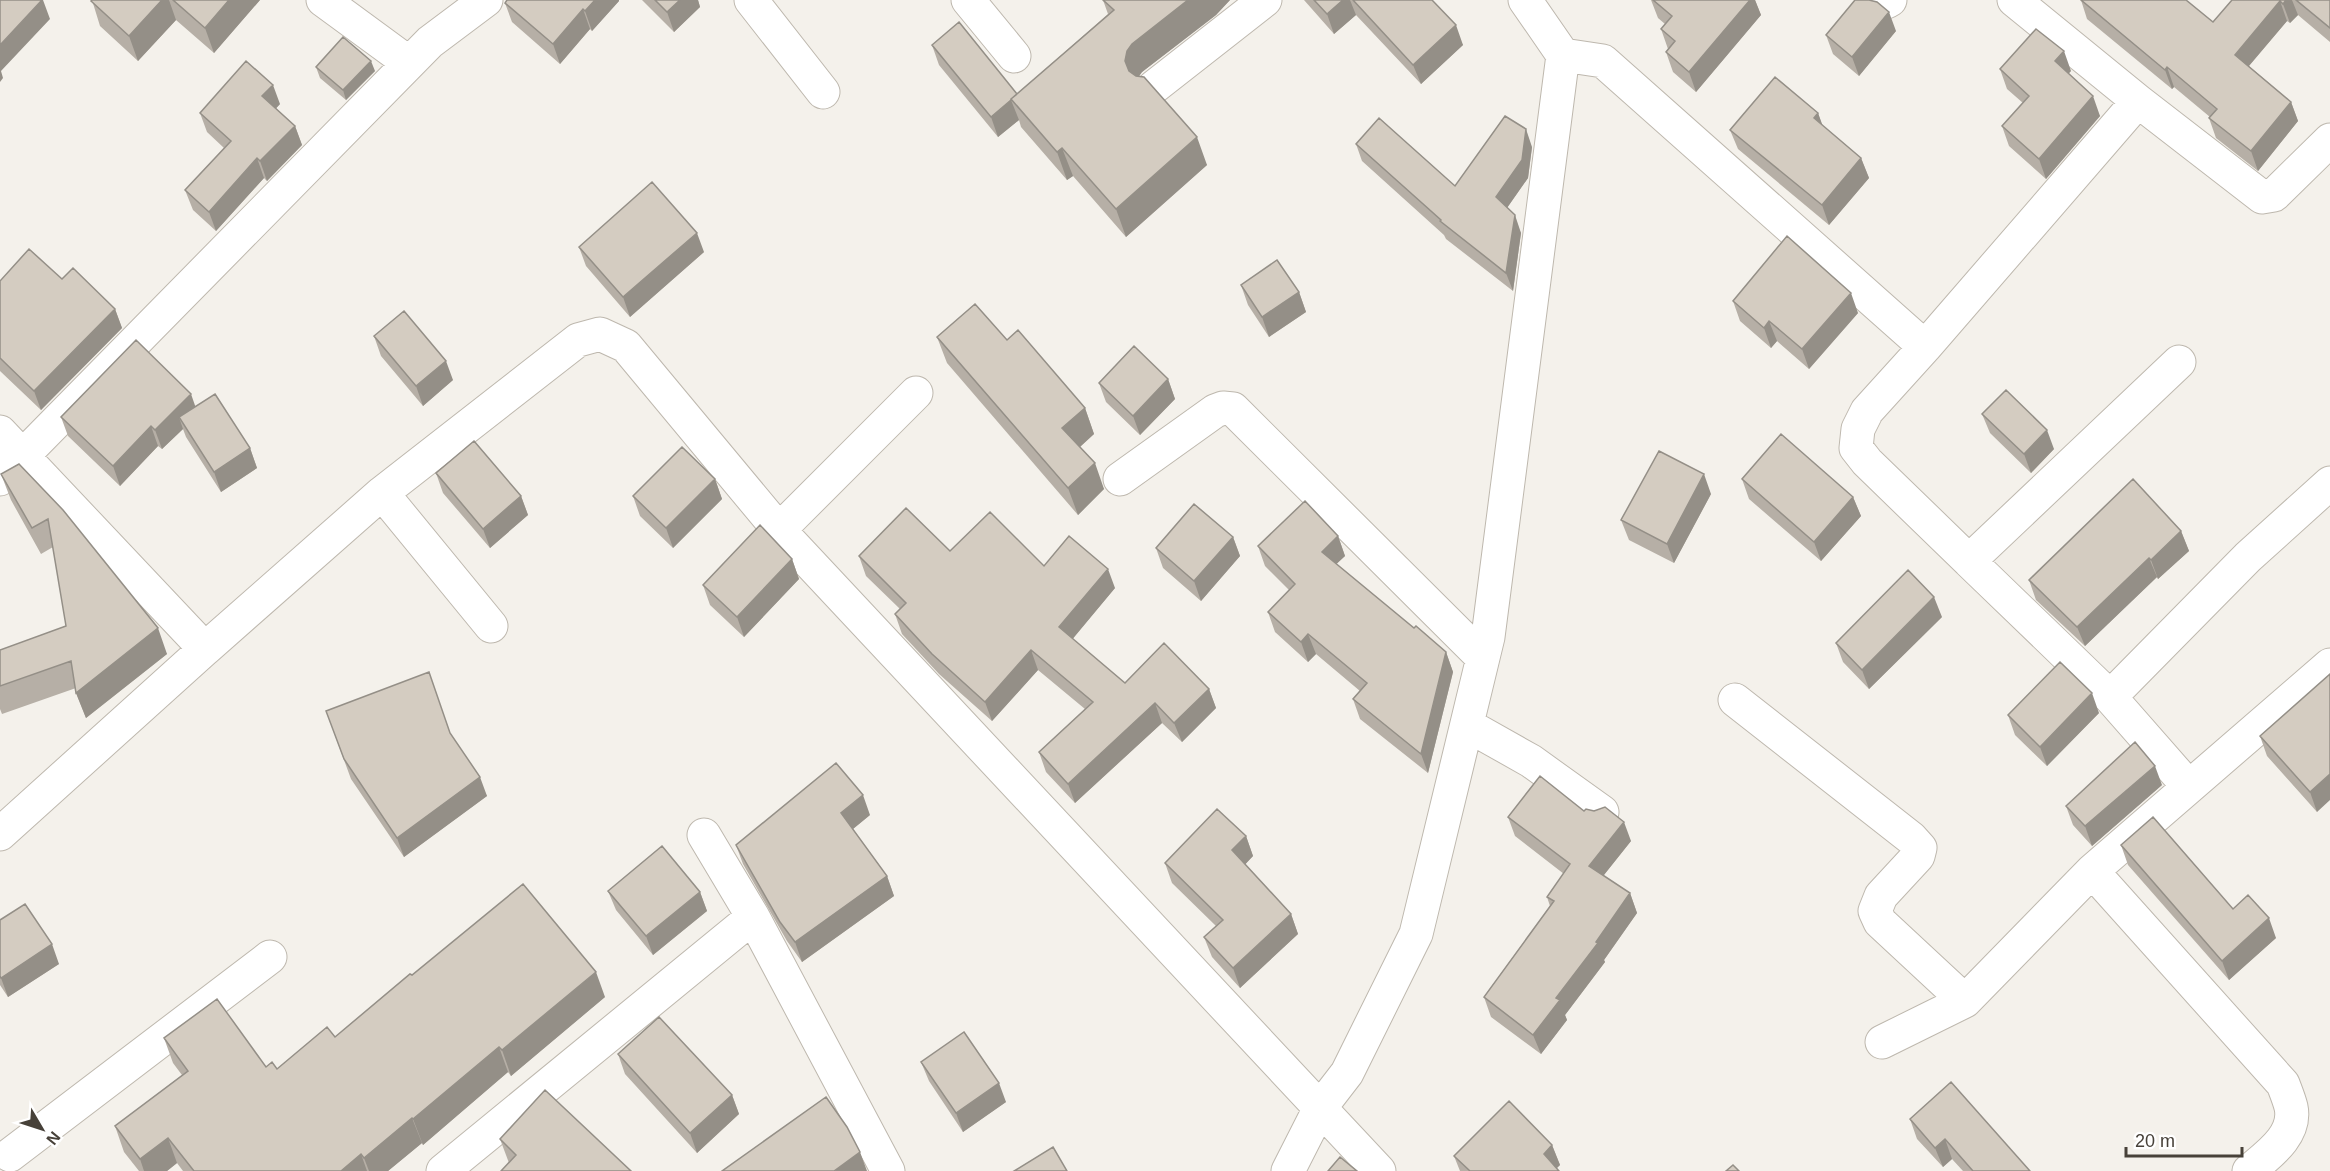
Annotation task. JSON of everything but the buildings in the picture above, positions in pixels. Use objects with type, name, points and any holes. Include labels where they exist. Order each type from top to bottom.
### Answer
[{"type":"street","points":[[323,0],[410,63]]},
{"type":"street","points":[[0,479],[430,42],[486,0]]},
{"type":"street","points":[[751,0],[824,92]]},
{"type":"street","points":[[968,0],[1014,56]]},
{"type":"street","points":[[1154,87],[1265,0]]},
{"type":"street","points":[[1288,1171],[1320,1108],[1347,1073],[1416,934],[1490,625],[1563,55],[1525,0]]},
{"type":"street","points":[[1873,0],[1886,3],[1890,0]]},
{"type":"street","points":[[2014,0],[2138,101],[2262,197],[2274,195],[2330,140]]},
{"type":"street","points":[[1563,55],[1603,60],[1924,347]]},
{"type":"street","points":[[2138,101],[1868,411],[1858,429],[1856,448],[1867,462],[2110,697],[2188,787]]},
{"type":"street","points":[[0,834],[382,493],[578,340],[600,334],[626,346],[779,530],[1379,1171]]},
{"type":"street","points":[[1969,561],[2179,362]]},
{"type":"street","points":[[779,530],[916,393]]},
{"type":"street","points":[[1120,478],[1215,411],[1224,408],[1233,409],[1483,658]]},
{"type":"street","points":[[0,432],[205,649]]},
{"type":"street","points":[[2110,697],[2248,557],[2330,483]]},
{"type":"street","points":[[382,493],[491,626]]},
{"type":"street","points":[[1882,1042],[1965,1000],[2092,871],[2330,664]]},
{"type":"street","points":[[1735,700],[1911,838],[1920,848],[1918,856],[1881,896],[1875,910],[1880,922],[1965,1000]]},
{"type":"street","points":[[1467,725],[1531,761],[1602,812]]},
{"type":"street","points":[[704,835],[753,917],[888,1171]]},
{"type":"street","points":[[2092,871],[2283,1084],[2291,1109],[2290,1128],[2277,1147],[2249,1171]]},
{"type":"street","points":[[443,1171],[753,917]]},
{"type":"street","points":[[10,1156],[270,957]]}]
